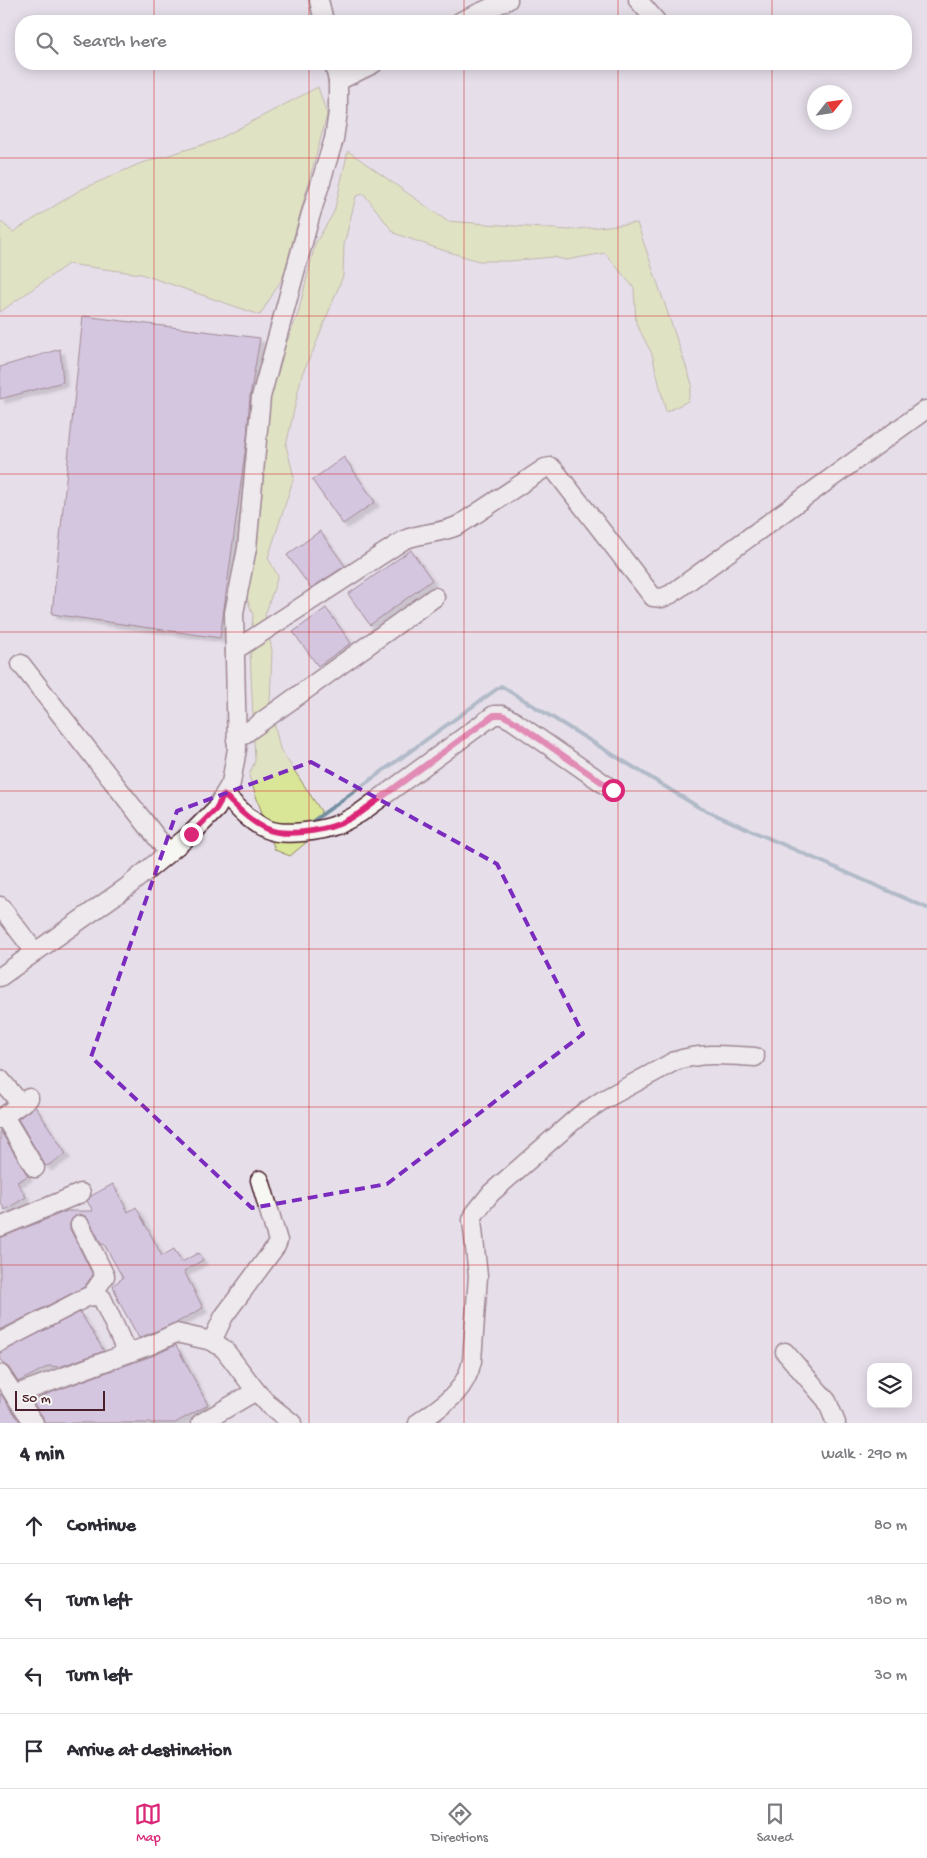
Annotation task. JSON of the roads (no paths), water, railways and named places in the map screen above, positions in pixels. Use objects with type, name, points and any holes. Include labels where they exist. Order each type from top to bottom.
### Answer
[{"type":"street","points":[[319,0],[323,15]]},
{"type":"street","points":[[474,15],[508,0]]},
{"type":"street","points":[[638,0],[651,15]]},
{"type":"street","points":[[0,977],[127,886],[191,834],[216,809],[231,783],[236,749],[234,613],[248,548],[261,398],[310,217],[334,138],[338,112],[336,72]]},
{"type":"street","points":[[235,650],[404,540],[418,534],[447,531],[459,525],[545,468],[551,468],[556,472],[653,597],[662,598],[671,594],[925,410]]},
{"type":"street","points":[[236,740],[435,597]]},
{"type":"street","points":[[21,664],[168,852]]},
{"type":"street","points":[[224,795],[255,822],[267,829],[284,833],[324,829],[339,824],[360,813],[494,715],[502,715],[512,720],[613,790]]},
{"type":"street","points":[[0,906],[35,952]]},
{"type":"street","points":[[418,1423],[454,1396],[464,1384],[469,1374],[472,1360],[478,1276],[472,1220],[475,1213],[491,1193],[590,1107],[675,1061],[704,1054],[755,1057]]},
{"type":"street","points":[[0,1079],[25,1101],[2,1118],[35,1168]]},
{"type":"street","points":[[212,1341],[224,1316],[278,1241],[260,1180]]},
{"type":"street","points":[[0,1228],[81,1193]]},
{"type":"street","points":[[0,1342],[91,1296],[105,1276],[80,1225]]},
{"type":"street","points":[[91,1296],[102,1298],[127,1353]]},
{"type":"street","points":[[14,1395],[176,1334],[212,1341],[224,1349],[256,1391],[268,1404],[292,1423]]},
{"type":"street","points":[[786,1352],[828,1401],[836,1423]]},
{"type":"street","points":[[0,1374],[34,1423]]},
{"type":"street","points":[[201,1423],[256,1391]]},
{"type":"waterway","points":[[313,821],[501,686],[700,808],[927,908]]}]
